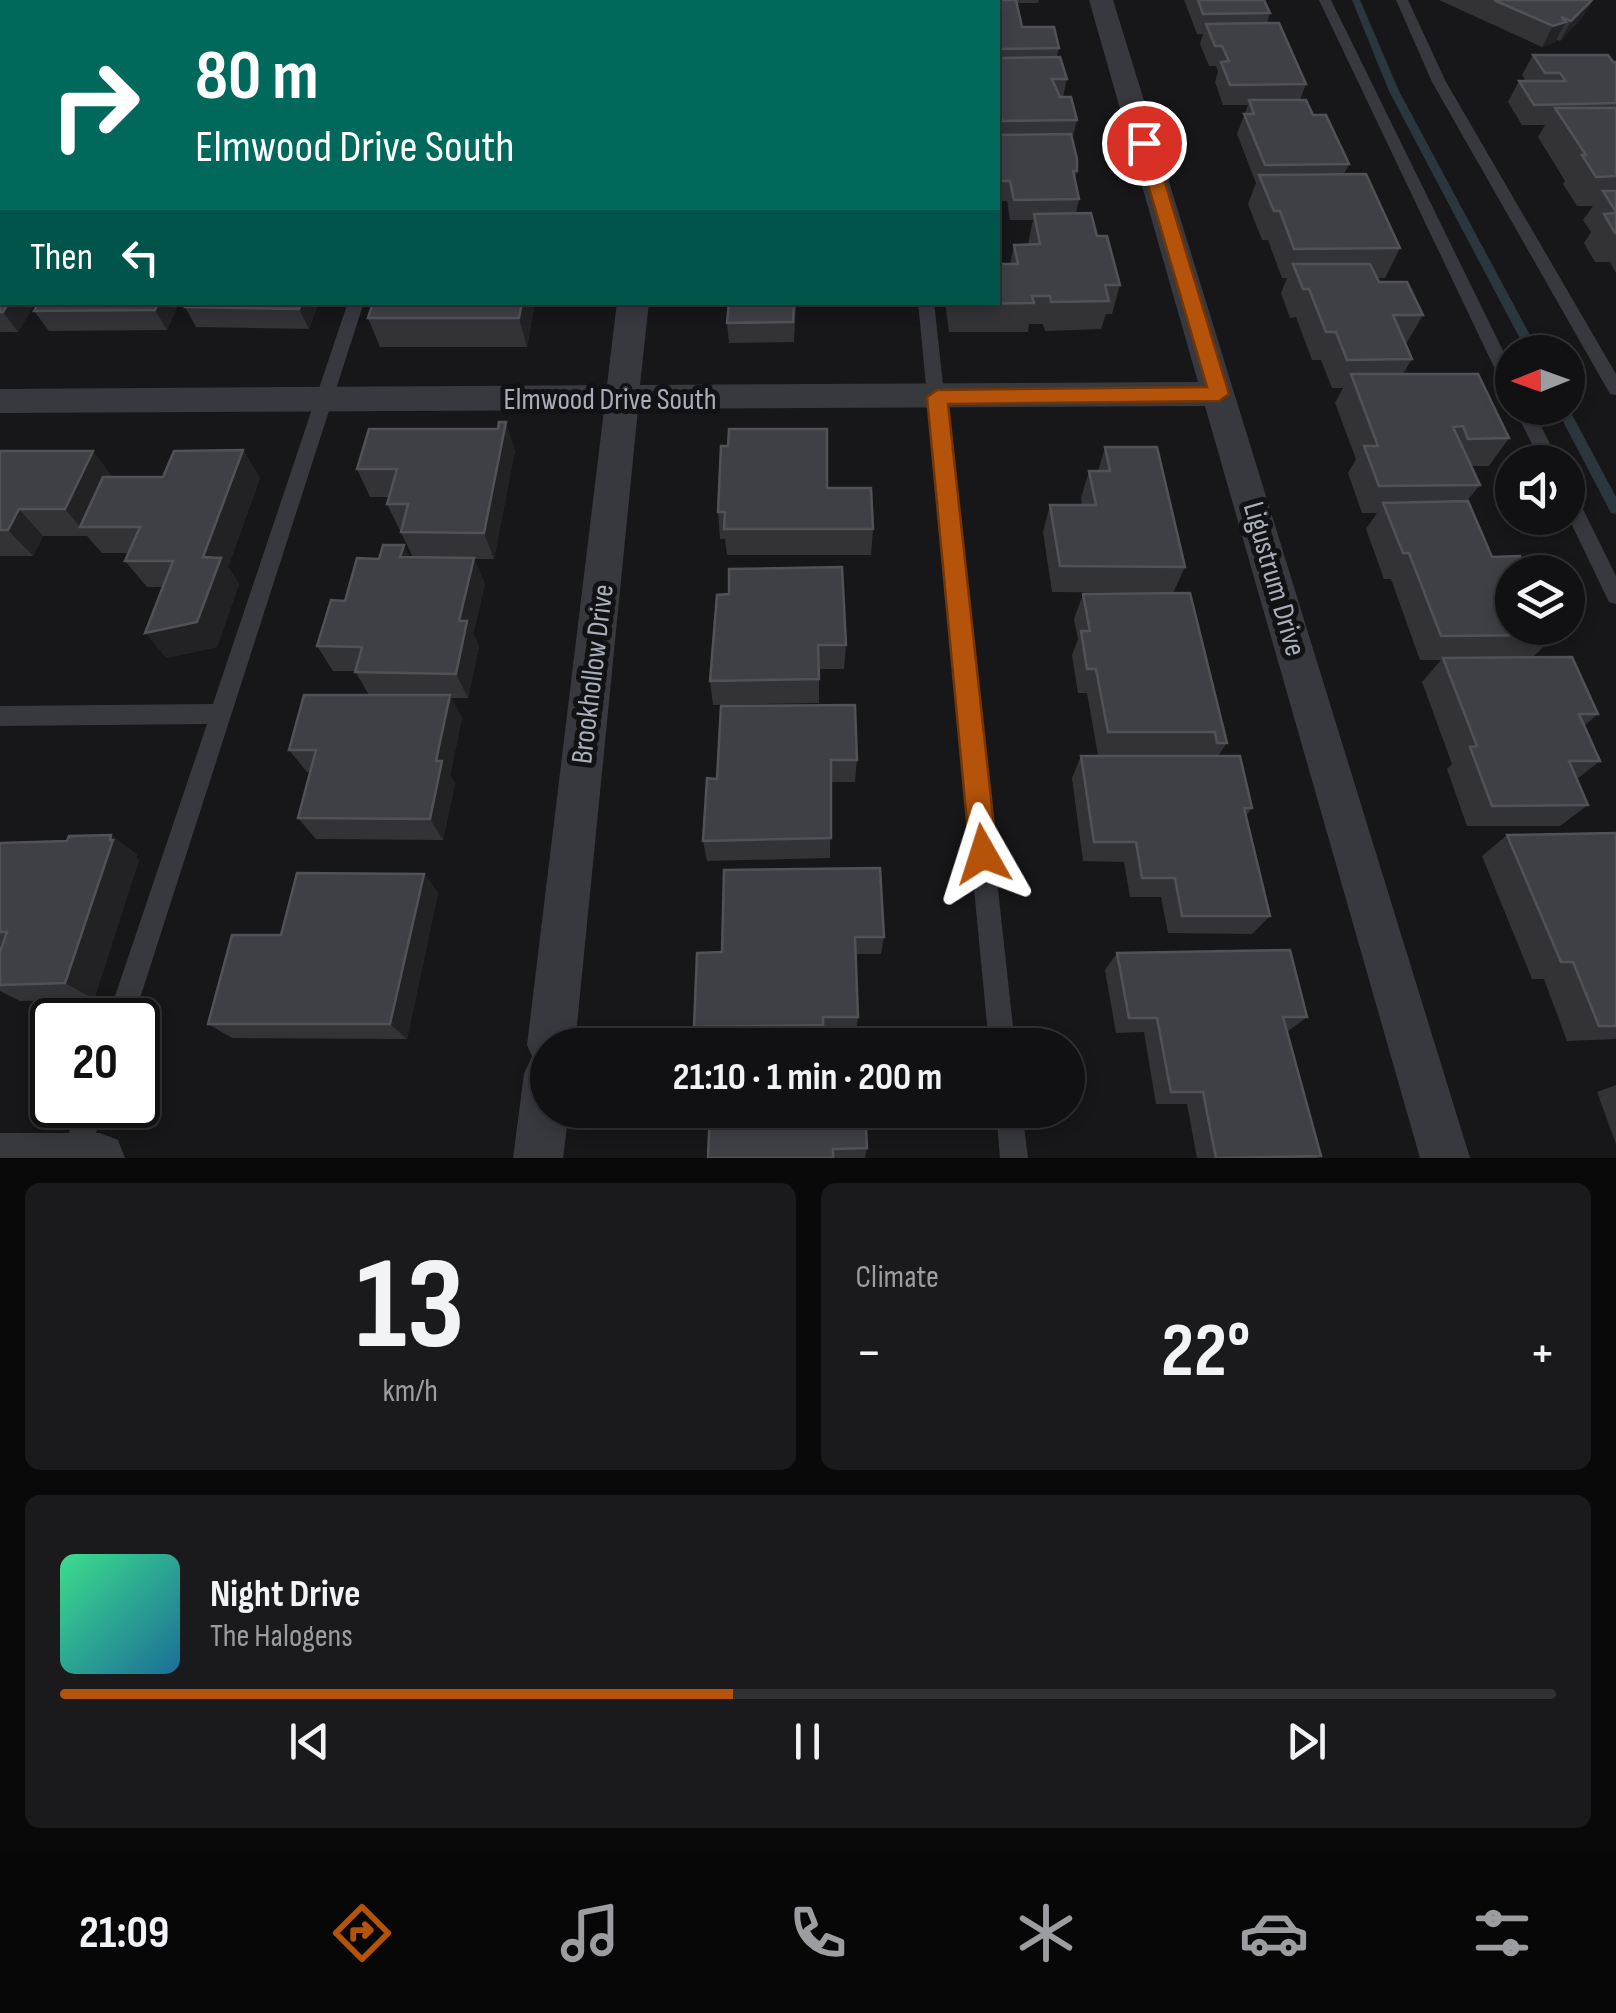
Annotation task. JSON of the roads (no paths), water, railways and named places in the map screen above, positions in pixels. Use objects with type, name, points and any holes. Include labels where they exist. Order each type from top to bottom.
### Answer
[{"type":"street","name":"Ligustrum Drive","points":[[1102,0],[1444,1158]]},
{"type":"street","name":"Brookhollow Drive","points":[[553,1028],[632,305]]},
{"type":"street","name":"Elmwood Drive South","points":[[0,401],[1219,394]]},
{"type":"street","points":[[538,1158],[542,1128]]},
{"type":"street","points":[[0,1158],[100,1158]]},
{"type":"lane","points":[[1324,0],[1495,351]]},
{"type":"lane","points":[[1402,0],[1438,82],[1616,389]]},
{"type":"lane","points":[[127,998],[355,305]]},
{"type":"lane","points":[[926,305],[1000,1028]]},
{"type":"lane","points":[[1585,533],[1616,596]]},
{"type":"lane","points":[[0,716],[220,714]]},
{"type":"lane","points":[[74,1158],[84,1128]]},
{"type":"lane","points":[[1011,1128],[1014,1158]]},
{"type":"waterway","points":[[1356,0],[1394,91],[1524,335]]},
{"type":"waterway","points":[[1571,425],[1616,509]]}]
